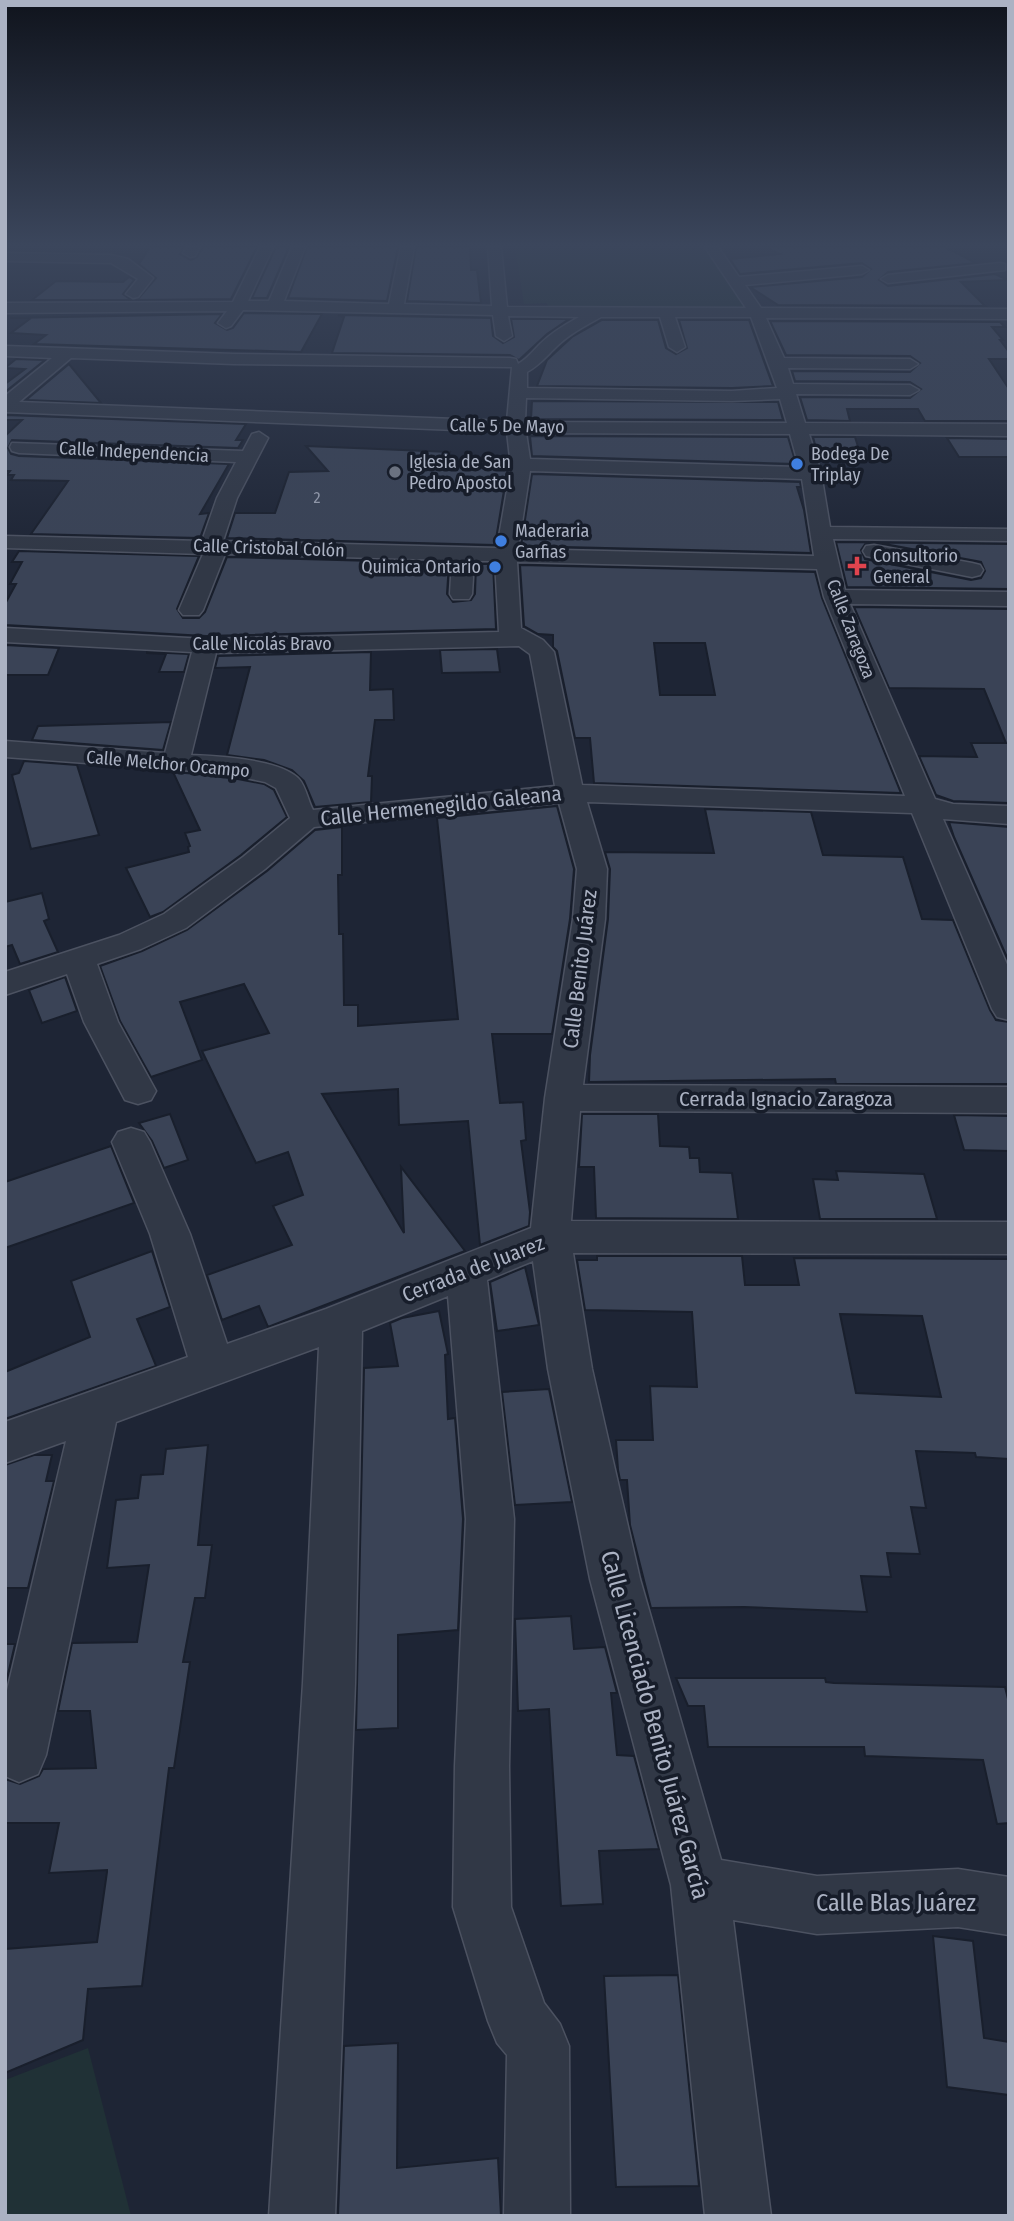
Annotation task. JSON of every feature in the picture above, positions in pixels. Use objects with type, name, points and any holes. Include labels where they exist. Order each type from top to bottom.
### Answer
[{"type":"street","points":[[5,351],[514,367],[538,358],[543,351]]},
{"type":"street","points":[[89,369],[109,351]]},
{"type":"street","points":[[234,359],[239,351]]},
{"type":"street","points":[[506,557],[521,466],[516,427],[518,393],[510,351]]},
{"type":"street","name":"Calle Zaragoza","points":[[773,351],[811,473],[835,597],[1009,1009]]},
{"type":"street","points":[[775,356],[844,351]]},
{"type":"street","points":[[5,406],[66,353]]},
{"type":"street","points":[[775,356],[910,364]]},
{"type":"street","points":[[159,372],[172,357]]},
{"type":"street","points":[[518,393],[732,396],[786,391],[910,390]]},
{"type":"street","points":[[12,453],[66,393]]},
{"type":"street","name":"Calle 5 De Mayo","points":[[5,406],[516,427],[1009,430]]},
{"type":"street","points":[[191,610],[214,546],[227,498],[271,416]]},
{"type":"street","name":"Calle Independencia","points":[[12,453],[248,457]]},
{"type":"street","points":[[521,466],[811,473]]},
{"type":"street","points":[[824,549],[1009,535]]},
{"type":"street","name":"Calle Cristobal Colón","points":[[5,542],[214,546],[506,557],[824,549]]},
{"type":"street","points":[[824,549],[882,551],[972,570]]},
{"type":"street","points":[[461,594],[463,555]]},
{"type":"street","name":"Calle Benito Juárez","points":[[506,557],[509,630],[520,639],[535,643],[542,652],[570,793],[592,869],[592,890],[563,1098],[551,1237]]},
{"type":"street","points":[[835,597],[1009,599]]},
{"type":"street","name":"Calle Nicolás Bravo","points":[[5,635],[206,646],[520,639]]},
{"type":"street","points":[[176,761],[206,646]]},
{"type":"street","name":"Calle Melchor Ocampo","points":[[5,749],[93,758],[176,761],[253,770],[274,775],[288,784],[298,810],[306,819]]},
{"type":"street","name":"Calle Hermenegildo Galeana","points":[[5,984],[79,961],[175,921],[254,863],[306,819],[570,793],[923,805],[952,813],[1009,815]]},
{"type":"street","points":[[79,961],[101,1022],[138,1091]]},
{"type":"street","name":"Cerrada Ignacio Zaragoza","points":[[563,1098],[1009,1100]]},
{"type":"street","points":[[131,1142],[170,1234],[213,1367]]},
{"type":"street","name":"Cerrada de Juarez","points":[[5,1443],[341,1321],[551,1237],[1009,1238]]},
{"type":"street","name":"Calle Licenciado Benito Juárez García","points":[[551,1237],[570,1369],[615,1579],[700,1885],[738,2216]]},
{"type":"street","points":[[466,1271],[490,1519],[482,1766],[482,1907],[519,2021],[538,2046],[537,2216]]},
{"type":"street","points":[[302,2216],[329,1683],[341,1321]]},
{"type":"street","points":[[19,1755],[96,1410]]},
{"type":"street","name":"Calle Blas Juárez","points":[[700,1885],[817,1905],[958,1898],[1009,1906]]},
{"type":"shaded area","points":[[88,2048],[131,2216],[5,2216],[5,2080]]},
{"type":"building","points":[[256,351],[302,351],[301,352]]},
{"type":"building","points":[[333,351],[529,351],[519,360],[510,355],[332,353]]},
{"type":"building","points":[[557,351],[670,351],[676,354],[682,351],[760,351],[773,386],[537,386],[547,360]]},
{"type":"building","points":[[784,351],[1008,351],[1009,359],[989,359],[1009,389],[1009,421],[925,421],[918,409],[847,409],[850,421],[807,420],[800,397],[910,398],[921,389],[910,382],[795,381],[792,371],[910,372],[920,363],[910,356],[786,355]]},
{"type":"building","points":[[16,359],[45,360],[5,392],[5,384],[25,369],[5,368]]},
{"type":"building","points":[[69,364],[101,403],[26,400]]},
{"type":"building","points":[[532,401],[778,402],[783,420],[531,419]]},
{"type":"building","points":[[5,415],[246,424],[236,440],[243,440],[238,448],[12,440],[8,448],[11,454],[19,456],[229,464],[200,514],[209,513],[200,538],[31,534],[68,481],[11,480],[14,475],[7,475],[10,471],[5,471],[5,436],[22,420],[5,420]]},
{"type":"building","points":[[530,436],[788,437],[796,464],[532,456]]},
{"type":"building","points":[[813,437],[855,437],[860,453],[817,452]]},
{"type":"building","points":[[947,438],[1009,439],[1009,457],[959,457]]},
{"type":"building","points":[[306,446],[450,452],[446,463],[508,466],[495,545],[227,538],[235,513],[275,513],[289,472],[328,471]]},
{"type":"building","points":[[532,474],[800,482],[801,487],[797,487],[811,553],[521,546]]},
{"type":"building","points":[[836,542],[871,542],[866,543],[861,550],[865,559],[971,580],[981,578],[985,571],[981,562],[877,542],[1009,544],[1009,589],[847,587]]},
{"type":"building","points":[[19,551],[199,556],[177,609],[183,618],[199,618],[205,612],[227,557],[449,563],[447,594],[453,602],[471,600],[475,594],[476,564],[493,564],[496,629],[206,636],[5,625],[5,604],[16,584],[10,584],[22,562],[12,562]]},
{"type":"building","points":[[520,565],[815,572],[822,598],[901,793],[594,783],[590,738],[575,738],[557,651],[553,647],[553,635],[538,634],[524,626]],"holes":[[[654,643],[705,643],[715,695],[660,695]]]},
{"type":"building","points":[[854,607],[1009,609],[1009,803],[953,801],[936,795],[919,756],[977,757],[971,743],[1006,743],[984,689],[889,688]]},
{"type":"building","points":[[5,645],[59,648],[48,675],[5,675]]},
{"type":"building","points":[[497,649],[500,672],[442,673],[440,650]]},
{"type":"building","points":[[371,652],[370,690],[393,689],[394,720],[375,720],[368,776],[372,776],[371,802],[315,807],[304,781],[292,770],[264,760],[227,755],[250,667],[215,668],[218,656]]},
{"type":"building","points":[[147,653],[189,654],[184,672],[159,672],[166,654]]},
{"type":"building","points":[[171,722],[163,750],[32,740],[38,726]]},
{"type":"building","points":[[24,761],[77,765],[99,835],[31,849],[12,775],[19,773]]},
{"type":"building","points":[[173,772],[222,776],[264,784],[274,790],[287,817],[241,855],[163,912],[150,917],[126,868],[189,852],[190,846],[185,833],[200,830]]},
{"type":"building","points":[[557,806],[574,869],[570,919],[552,1034],[492,1034],[500,1103],[523,1102],[526,1140],[521,1141],[530,1212],[529,1226],[480,1245],[468,1121],[399,1125],[398,1089],[322,1094],[404,1233],[401,1167],[465,1251],[268,1327],[259,1306],[222,1320],[207,1275],[292,1245],[273,1206],[303,1195],[288,1152],[256,1163],[202,1051],[269,1033],[244,984],[180,1002],[202,1060],[151,1077],[120,1021],[100,966],[142,951],[187,930],[267,871],[315,830],[342,827],[342,875],[338,875],[339,934],[343,934],[344,1005],[358,1005],[358,1026],[458,1019],[437,818]]},
{"type":"building","points":[[705,809],[811,812],[823,855],[903,857],[922,919],[953,920],[990,1010],[996,1020],[1009,1022],[1009,1084],[836,1084],[835,1079],[589,1082],[590,1055],[608,919],[610,869],[605,852],[714,853]]},
{"type":"building","points":[[949,822],[1009,827],[1009,962],[954,837]]},
{"type":"building","points":[[42,893],[49,919],[44,921],[58,952],[20,964],[12,945],[5,947],[5,902]]},
{"type":"building","points":[[65,977],[77,1011],[42,1023],[29,990]]},
{"type":"building","points":[[170,1114],[188,1160],[164,1168],[152,1141],[139,1123]]},
{"type":"building","points":[[582,1114],[658,1114],[660,1146],[689,1147],[690,1158],[699,1158],[700,1172],[732,1173],[738,1219],[596,1218],[594,1167],[579,1167]]},
{"type":"building","points":[[954,1115],[1009,1116],[1009,1151],[964,1150]]},
{"type":"building","points":[[111,1146],[134,1203],[5,1248],[5,1182]]},
{"type":"building","points":[[836,1171],[924,1174],[937,1219],[820,1219],[813,1179],[838,1180]]},
{"type":"building","points":[[152,1251],[170,1307],[137,1319],[156,1366],[5,1419],[5,1372],[90,1337],[71,1281]]},
{"type":"building","points":[[597,1256],[742,1256],[745,1285],[799,1285],[794,1258],[1009,1259],[1009,1459],[976,1457],[975,1453],[916,1451],[926,1508],[911,1507],[920,1554],[887,1553],[891,1577],[861,1576],[867,1612],[744,1607],[651,1608],[630,1525],[627,1480],[620,1480],[616,1440],[653,1440],[650,1386],[697,1387],[692,1312],[585,1310],[577,1260],[597,1260]],"holes":[[[840,1314],[922,1316],[941,1397],[856,1393]]]},
{"type":"building","points":[[525,1267],[539,1325],[497,1331],[490,1282]]},
{"type":"building","points":[[439,1311],[448,1354],[445,1355],[448,1419],[455,1418],[463,1519],[458,1630],[398,1635],[398,1728],[356,1730],[364,1368],[398,1366],[390,1323]]},
{"type":"building","points":[[549,1389],[572,1502],[515,1505],[502,1392]]},
{"type":"building","points":[[208,1445],[198,1545],[212,1545],[205,1598],[195,1598],[183,1662],[190,1662],[174,1768],[169,1768],[142,1986],[88,1989],[83,2040],[5,2073],[5,1949],[97,1942],[107,1870],[49,1873],[59,1823],[5,1823],[5,1779],[20,1784],[39,1776],[43,1769],[96,1768],[90,1711],[58,1711],[72,1643],[137,1642],[149,1565],[107,1568],[116,1500],[138,1498],[141,1475],[163,1474],[166,1449]]},
{"type":"building","points":[[34,1455],[52,1455],[46,1481],[54,1481],[28,1588],[5,1588],[5,1465]]},
{"type":"building","points":[[571,1616],[574,1649],[605,1647],[617,1693],[611,1693],[617,1755],[634,1756],[659,1849],[599,1851],[603,1904],[561,1906],[549,1709],[518,1711],[515,1619]]},
{"type":"building","points":[[5,1644],[15,1644],[5,1687]]},
{"type":"building","points":[[676,1678],[825,1678],[826,1682],[834,1683],[1005,1687],[1009,1703],[1009,1823],[997,1824],[983,1760],[865,1756],[864,1747],[708,1747],[704,1706],[688,1706]]},
{"type":"building","points":[[933,1936],[973,1941],[984,2038],[1009,2042],[1009,2095],[947,2087]]},
{"type":"building","points":[[678,1975],[699,2186],[616,2187],[604,1976]]},
{"type":"building","points":[[398,2043],[397,2168],[498,2158],[501,2216],[338,2216],[344,2046]]},
{"type":"place","name":"Bodega De Triplay","points":[[797,464]]},
{"type":"place","name":"Iglesia de San Pedro Apostol","points":[[395,472]]},
{"type":"place","name":"Maderaria Garfias","points":[[501,541]]},
{"type":"place","name":"Consultorio General","points":[[857,566]]},
{"type":"place","name":"Quimica Ontario","points":[[495,567]]}]
